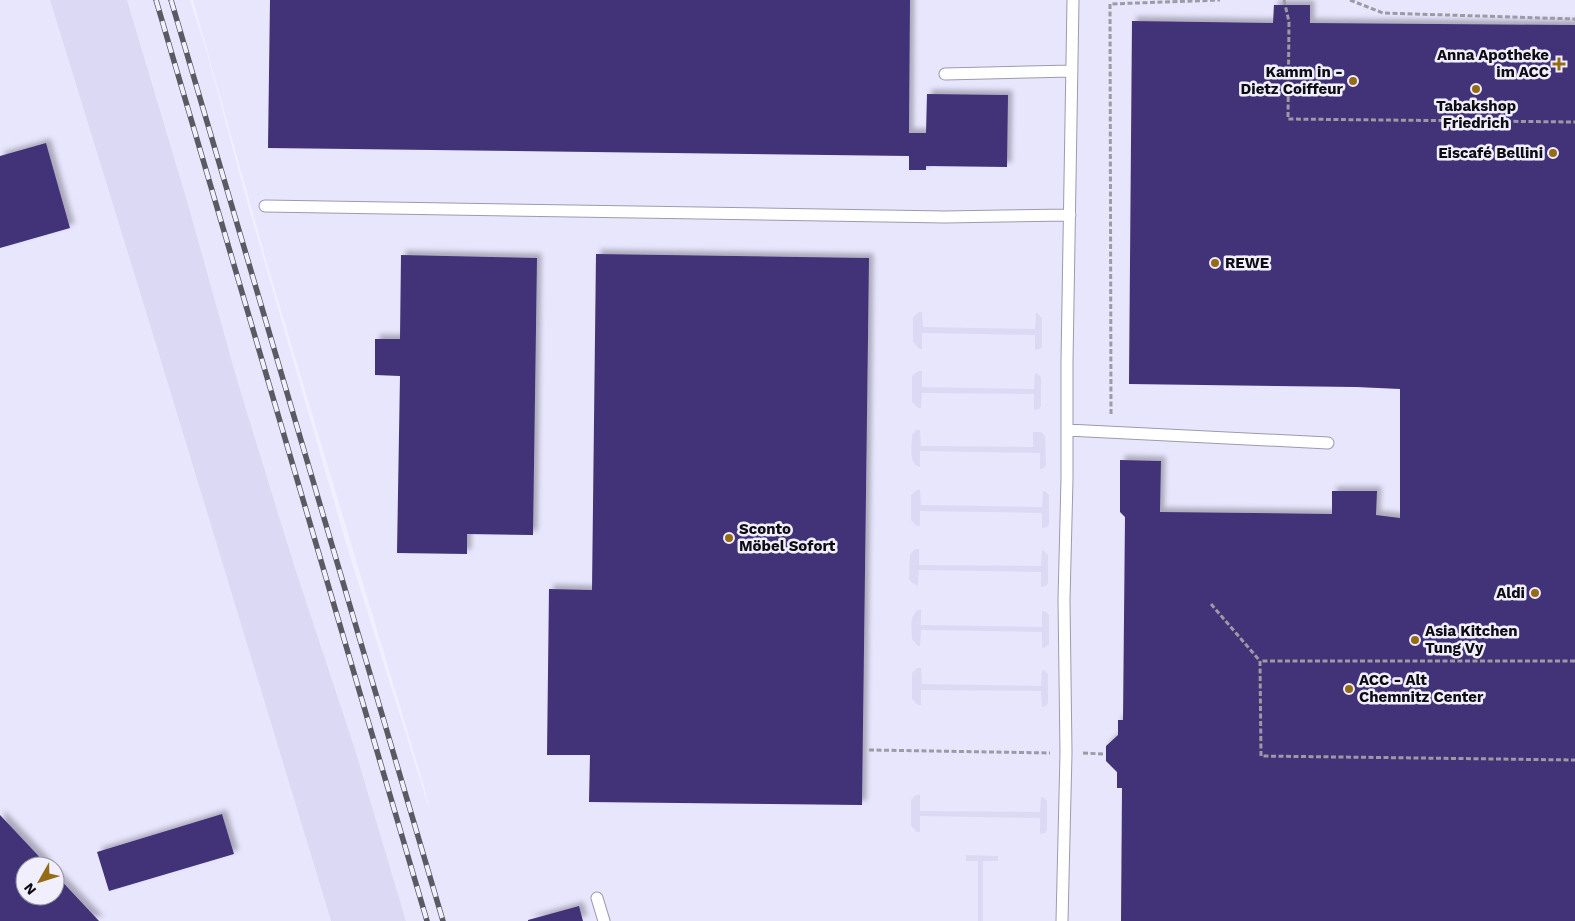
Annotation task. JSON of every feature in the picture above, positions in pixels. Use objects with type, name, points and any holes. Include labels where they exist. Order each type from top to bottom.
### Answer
[{"type":"lane","points":[[1062,921],[1066,753],[1064,600],[1073,0]]},
{"type":"lane","points":[[945,74],[1072,71]]},
{"type":"lane","points":[[265,206],[945,217],[1070,215]]},
{"type":"lane","points":[[1067,430],[1328,442]]},
{"type":"lane","points":[[597,898],[604,921]]},
{"type":"path","points":[[1110,432],[1110,4],[1220,0]]},
{"type":"path","points":[[1284,0],[1289,22],[1288,119],[1575,122]]},
{"type":"path","points":[[1350,0],[1383,13],[1575,18]]},
{"type":"path","points":[[1211,604],[1260,661],[1260,756],[1575,760]]},
{"type":"path","points":[[1260,661],[1575,661]]},
{"type":"path","points":[[869,750],[1103,754]]},
{"type":"shaded area","points":[[0,0],[50,0],[331,921],[0,921]]},
{"type":"shaded area","points":[[50,0],[127,0],[188,204],[238,383],[295,568],[354,746],[406,921],[331,921]]},
{"type":"shaded area","points":[[127,0],[190,0],[208,56],[244,191],[349,553],[430,811],[268,267],[193,0],[1575,0],[1575,921],[406,921],[354,746],[295,568],[238,383],[188,204]]},
{"type":"shaded area","points":[[922,312],[923,327],[1035,329],[1037,313],[1042,318],[1042,346],[1040,349],[1035,350],[1035,335],[922,333],[922,349],[919,349],[913,342],[913,317]]},
{"type":"shaded area","points":[[918,371],[922,371],[922,387],[1034,389],[1036,373],[1041,377],[1041,406],[1039,409],[1034,410],[1034,394],[922,393],[921,408],[918,408],[912,402],[912,376]]},
{"type":"shaded area","points":[[916,430],[920,430],[921,446],[1033,447],[1033,432],[1041,432],[1045,436],[1046,465],[1040,469],[1040,453],[920,451],[920,467],[916,465],[912,458],[912,435]]},
{"type":"shaded area","points":[[920,490],[921,505],[1042,507],[1043,491],[1045,491],[1049,495],[1049,524],[1047,527],[1042,528],[1042,513],[920,511],[920,526],[917,526],[911,520],[911,495]]},
{"type":"shaded area","points":[[915,549],[919,549],[919,565],[1041,566],[1043,550],[1048,555],[1048,583],[1046,586],[1041,587],[1041,572],[919,570],[918,586],[909,579],[910,554]]},
{"type":"shaded area","points":[[921,609],[921,625],[1042,627],[1042,611],[1046,612],[1049,615],[1049,644],[1042,648],[1042,632],[921,630],[920,646],[918,646],[912,639],[912,617]]},
{"type":"shaded area","points":[[917,668],[921,668],[922,684],[1041,686],[1042,670],[1044,670],[1048,674],[1048,703],[1042,707],[1041,691],[921,690],[921,705],[918,705],[912,699],[912,673]]},
{"type":"shaded area","points":[[916,795],[920,795],[920,811],[1040,812],[1041,797],[1043,797],[1047,801],[1047,830],[1045,833],[1040,834],[1040,818],[920,816],[920,832],[917,832],[911,826],[911,800]]},
{"type":"shaded area","points":[[966,855],[998,856],[998,861],[983,861],[983,921],[978,921],[978,861],[966,861]]},
{"type":"building","points":[[270,0],[910,0],[909,133],[926,133],[927,94],[1008,95],[1007,167],[926,166],[926,170],[909,170],[909,156],[268,148]]},
{"type":"building","points":[[1274,5],[1310,5],[1310,23],[1575,25],[1575,921],[1121,921],[1122,788],[1117,788],[1117,772],[1106,761],[1106,746],[1118,735],[1118,720],[1123,720],[1125,517],[1120,512],[1120,460],[1161,461],[1160,512],[1332,514],[1332,491],[1377,491],[1376,515],[1400,518],[1400,389],[1129,384],[1132,21],[1273,23]]},
{"type":"building","points":[[46,143],[70,228],[0,248],[0,156]]},
{"type":"building","name":"Sconto Möbel Sofort","points":[[596,254],[869,258],[862,805],[589,802],[590,755],[547,755],[549,589],[592,590]]},
{"type":"building","points":[[401,255],[537,258],[533,535],[467,534],[467,554],[397,553],[400,376],[375,375],[375,339],[400,339]]},
{"type":"building","points":[[222,814],[234,854],[109,891],[97,852]]},
{"type":"building","points":[[0,815],[39,856],[15,856],[15,906],[65,906],[65,885],[99,921],[0,921]]},
{"type":"building","points":[[579,906],[583,921],[528,921],[528,920]]},
{"type":"railway","points":[[156,0],[427,921]]},
{"type":"railway","points":[[171,0],[443,921]]},
{"type":"place","name":"Anna Apotheke im ACC","points":[[1559,64]]},
{"type":"place","name":"Kamm in - Dietz Coiffeur","points":[[1353,81]]},
{"type":"place","name":"Tabakshop Friedrich","points":[[1476,89]]},
{"type":"place","name":"Eiscafé Bellini","points":[[1553,153]]},
{"type":"place","name":"REWE","points":[[1215,263]]},
{"type":"place","name":"Sconto Möbel Sofort","points":[[729,538]]},
{"type":"place","name":"Aldi","points":[[1535,593]]},
{"type":"place","name":"Asia Kitchen Tung Vy","points":[[1415,640]]},
{"type":"place","name":"ACC - Alt Chemnitz Center","points":[[1349,689]]}]
